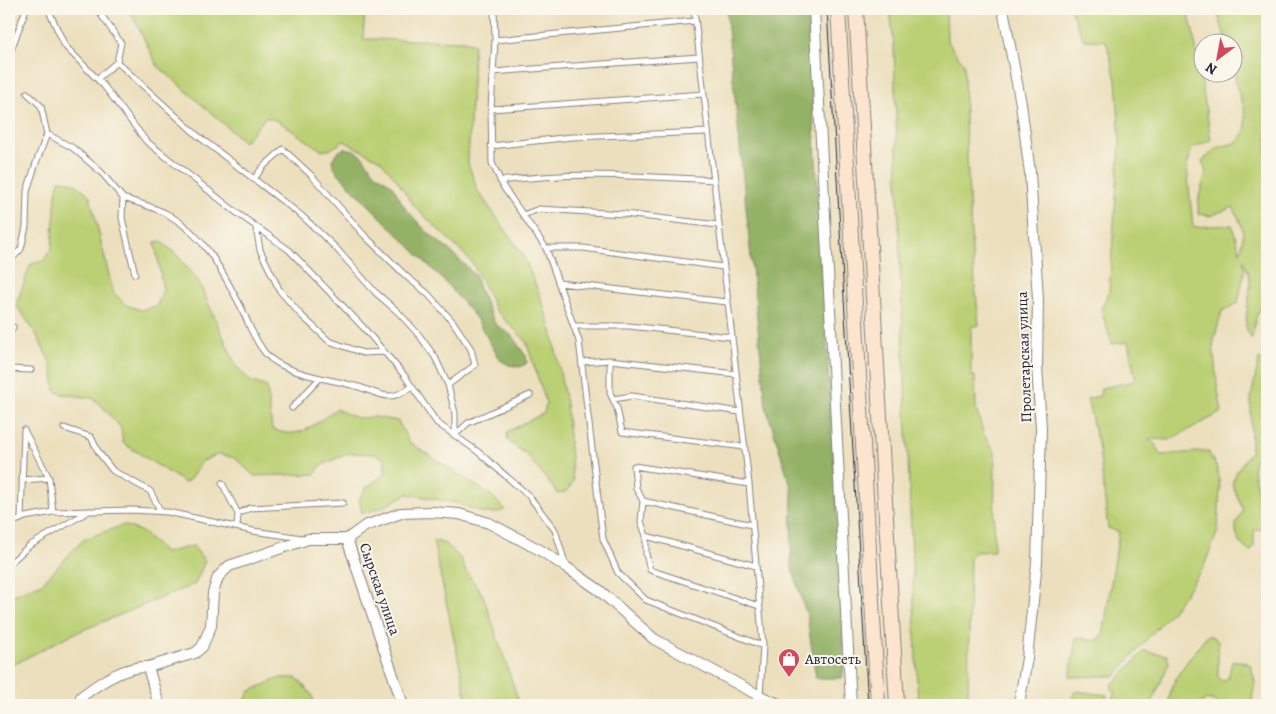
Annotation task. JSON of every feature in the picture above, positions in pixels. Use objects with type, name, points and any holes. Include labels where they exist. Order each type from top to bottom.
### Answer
[{"type":"main road","points":[[838,9],[878,705]]},
{"type":"main road","points":[[856,9],[897,705]]},
{"type":"street","points":[[814,9],[851,705]]},
{"type":"street","name":"Пролетарская улица","points":[[1003,9],[1021,104],[1030,174],[1038,299],[1037,366],[1041,428],[1037,562],[1027,658],[1019,705]]},
{"type":"street","points":[[347,539],[365,526],[401,513],[432,512],[459,514],[489,523],[540,550],[599,590],[654,639],[760,696],[781,705]]},
{"type":"street","name":"Сырская улица","points":[[81,705],[81,697],[106,680],[136,667],[148,667],[195,653],[202,647],[211,626],[213,593],[218,577],[229,566],[308,539],[347,539],[403,705]]},
{"type":"street","points":[[148,667],[159,705]]},
{"type":"lane","points":[[9,56],[26,9]]},
{"type":"lane","points":[[48,9],[65,46],[97,79],[146,141],[256,227],[289,250],[363,327],[412,387],[438,423],[477,451],[529,496],[555,530],[566,567]]},
{"type":"lane","points":[[97,9],[121,43],[117,62],[97,79]]},
{"type":"lane","points":[[494,9],[495,40],[491,109],[492,163],[500,181],[546,248],[579,341],[603,539],[618,573],[646,600],[763,646]]},
{"type":"lane","points":[[694,9],[749,484],[763,646],[760,696]]},
{"type":"lane","points":[[495,40],[695,21]]},
{"type":"lane","points":[[493,72],[699,56]]},
{"type":"lane","points":[[117,62],[198,136],[302,216],[335,247],[375,292],[419,335],[435,357],[448,386],[455,412],[455,435]]},
{"type":"lane","points":[[9,262],[21,248],[26,227],[27,190],[47,134],[41,106],[27,93]]},
{"type":"lane","points":[[491,109],[704,94]]},
{"type":"lane","points":[[491,146],[572,137],[708,132]]},
{"type":"lane","points":[[47,134],[73,148],[101,172],[123,198],[169,215],[194,233],[210,251],[267,356],[281,366],[388,396],[401,393],[412,387]]},
{"type":"lane","points":[[254,179],[262,168],[283,149],[312,175],[364,235],[406,277],[427,293],[454,322],[471,349],[475,365],[448,386]]},
{"type":"lane","points":[[500,181],[532,176],[592,174],[713,180]]},
{"type":"lane","points":[[123,198],[122,218],[135,274]]},
{"type":"lane","points":[[523,215],[539,209],[624,214],[718,225]]},
{"type":"lane","points":[[256,227],[260,250],[280,291],[300,315],[329,341],[363,353],[384,352]]},
{"type":"lane","points":[[546,248],[583,248],[723,267]]},
{"type":"lane","points":[[559,283],[727,302]]},
{"type":"lane","points":[[574,326],[629,326],[731,337]]},
{"type":"lane","points":[[9,335],[13,327]]},
{"type":"lane","points":[[582,362],[610,360],[736,374]]},
{"type":"lane","points":[[610,360],[610,393],[617,408],[622,432],[744,448]]},
{"type":"lane","points":[[9,369],[31,370]]},
{"type":"lane","points":[[292,408],[320,378]]},
{"type":"lane","points":[[455,435],[468,423],[530,395]]},
{"type":"lane","points":[[613,399],[632,396],[740,412]]},
{"type":"lane","points":[[64,428],[91,437],[99,453],[113,471],[150,491],[161,512]]},
{"type":"lane","points":[[21,519],[24,430],[49,478],[53,512]]},
{"type":"lane","points":[[749,484],[634,466],[636,488],[643,501],[641,520],[646,536],[646,554],[650,570],[759,606]]},
{"type":"lane","points":[[22,480],[49,478]]},
{"type":"lane","points":[[222,483],[238,514],[237,527]]},
{"type":"lane","points":[[643,501],[752,525]]},
{"type":"lane","points":[[238,514],[250,508],[343,503]]},
{"type":"lane","points":[[9,524],[21,519],[53,512],[132,510],[161,512],[308,539]]},
{"type":"lane","points":[[9,564],[29,546],[90,511]]},
{"type":"lane","points":[[646,536],[756,566]]},
{"type":"green space","points":[[129,9],[365,9],[363,39],[466,41],[474,44],[468,163],[478,191],[523,255],[552,331],[566,404],[573,481],[568,491],[558,494],[527,455],[508,441],[507,432],[544,413],[546,403],[526,341],[496,311],[472,262],[413,205],[397,180],[380,160],[344,141],[329,150],[321,150],[278,121],[266,117],[244,142],[157,65]]},
{"type":"green space","points":[[726,9],[807,9],[840,567],[844,667],[842,678],[816,678],[807,616],[791,565],[792,490],[766,407]]},
{"type":"green space","points":[[890,9],[946,9],[947,41],[964,64],[972,252],[979,325],[971,327],[971,376],[975,376],[976,409],[984,435],[995,452],[994,551],[976,552],[970,556],[968,705],[918,705],[900,261],[894,46]]},
{"type":"green space","points":[[1070,9],[1187,9],[1194,37],[1194,82],[1201,82],[1211,140],[1192,148],[1187,167],[1193,227],[1232,225],[1240,252],[1243,234],[1233,207],[1210,216],[1198,213],[1199,197],[1206,172],[1202,161],[1217,148],[1238,142],[1246,128],[1244,107],[1236,82],[1244,82],[1244,32],[1224,32],[1218,9],[1267,9],[1267,286],[1265,301],[1256,317],[1252,339],[1246,325],[1250,285],[1243,260],[1245,269],[1238,303],[1222,311],[1213,344],[1222,412],[1169,440],[1148,439],[1156,445],[1161,455],[1208,451],[1217,468],[1220,487],[1218,531],[1203,568],[1176,606],[1115,676],[1070,677],[1076,637],[1095,641],[1103,636],[1119,532],[1108,528],[1099,449],[1087,399],[1100,396],[1101,388],[1136,381],[1128,342],[1112,344],[1101,309],[1109,292],[1120,141],[1116,80],[1106,41],[1084,40]]},
{"type":"green space","points":[[345,148],[354,150],[363,157],[375,173],[392,185],[405,208],[426,231],[475,275],[479,289],[495,324],[511,335],[526,356],[527,363],[521,367],[509,365],[500,360],[476,318],[445,282],[346,182],[335,169],[332,161],[336,153]]},
{"type":"green space","points":[[59,180],[68,181],[76,185],[90,196],[113,292],[126,305],[141,310],[157,306],[163,290],[155,242],[160,241],[175,253],[198,280],[236,366],[250,381],[267,387],[272,429],[291,433],[306,430],[336,409],[357,418],[375,417],[398,421],[409,442],[492,496],[505,510],[495,513],[483,513],[457,503],[407,494],[381,508],[362,513],[359,499],[367,487],[385,474],[385,460],[376,454],[349,453],[322,465],[315,474],[254,476],[235,458],[218,454],[201,462],[191,478],[185,483],[123,443],[121,428],[102,406],[92,398],[62,394],[55,391],[52,366],[35,332],[16,305],[31,264],[43,261],[52,248],[56,193]]},
{"type":"green space","points":[[1259,359],[1267,364],[1266,440],[1255,459],[1253,471],[1258,493],[1267,496],[1267,530],[1259,529],[1254,531],[1254,545],[1251,551],[1239,541],[1236,529],[1243,510],[1232,484],[1237,471],[1251,451],[1251,398]]},
{"type":"green space","points":[[124,525],[142,532],[165,553],[193,546],[205,561],[195,584],[66,637],[9,667],[9,597],[42,583],[84,539]]},
{"type":"green space","points":[[433,540],[445,544],[461,559],[465,570],[483,595],[520,705],[468,705]]},
{"type":"green space","points":[[1210,635],[1218,641],[1218,677],[1222,681],[1228,678],[1232,662],[1241,661],[1251,665],[1255,682],[1251,705],[1219,705],[1214,701],[1206,699],[1199,705],[1169,705],[1170,695],[1177,676],[1206,636]]},
{"type":"green space","points":[[1144,651],[1167,655],[1169,663],[1151,705],[1110,705],[1116,692],[1112,690],[1112,684]]},
{"type":"green space","points":[[280,678],[297,678],[312,695],[315,705],[243,705],[250,691]]},
{"type":"green space","points":[[1075,691],[1107,695],[1105,705],[1069,705]]},
{"type":"tram line","points":[[827,9],[868,705]]},
{"type":"place","name":"Автосеть","points":[[789,678]]}]
